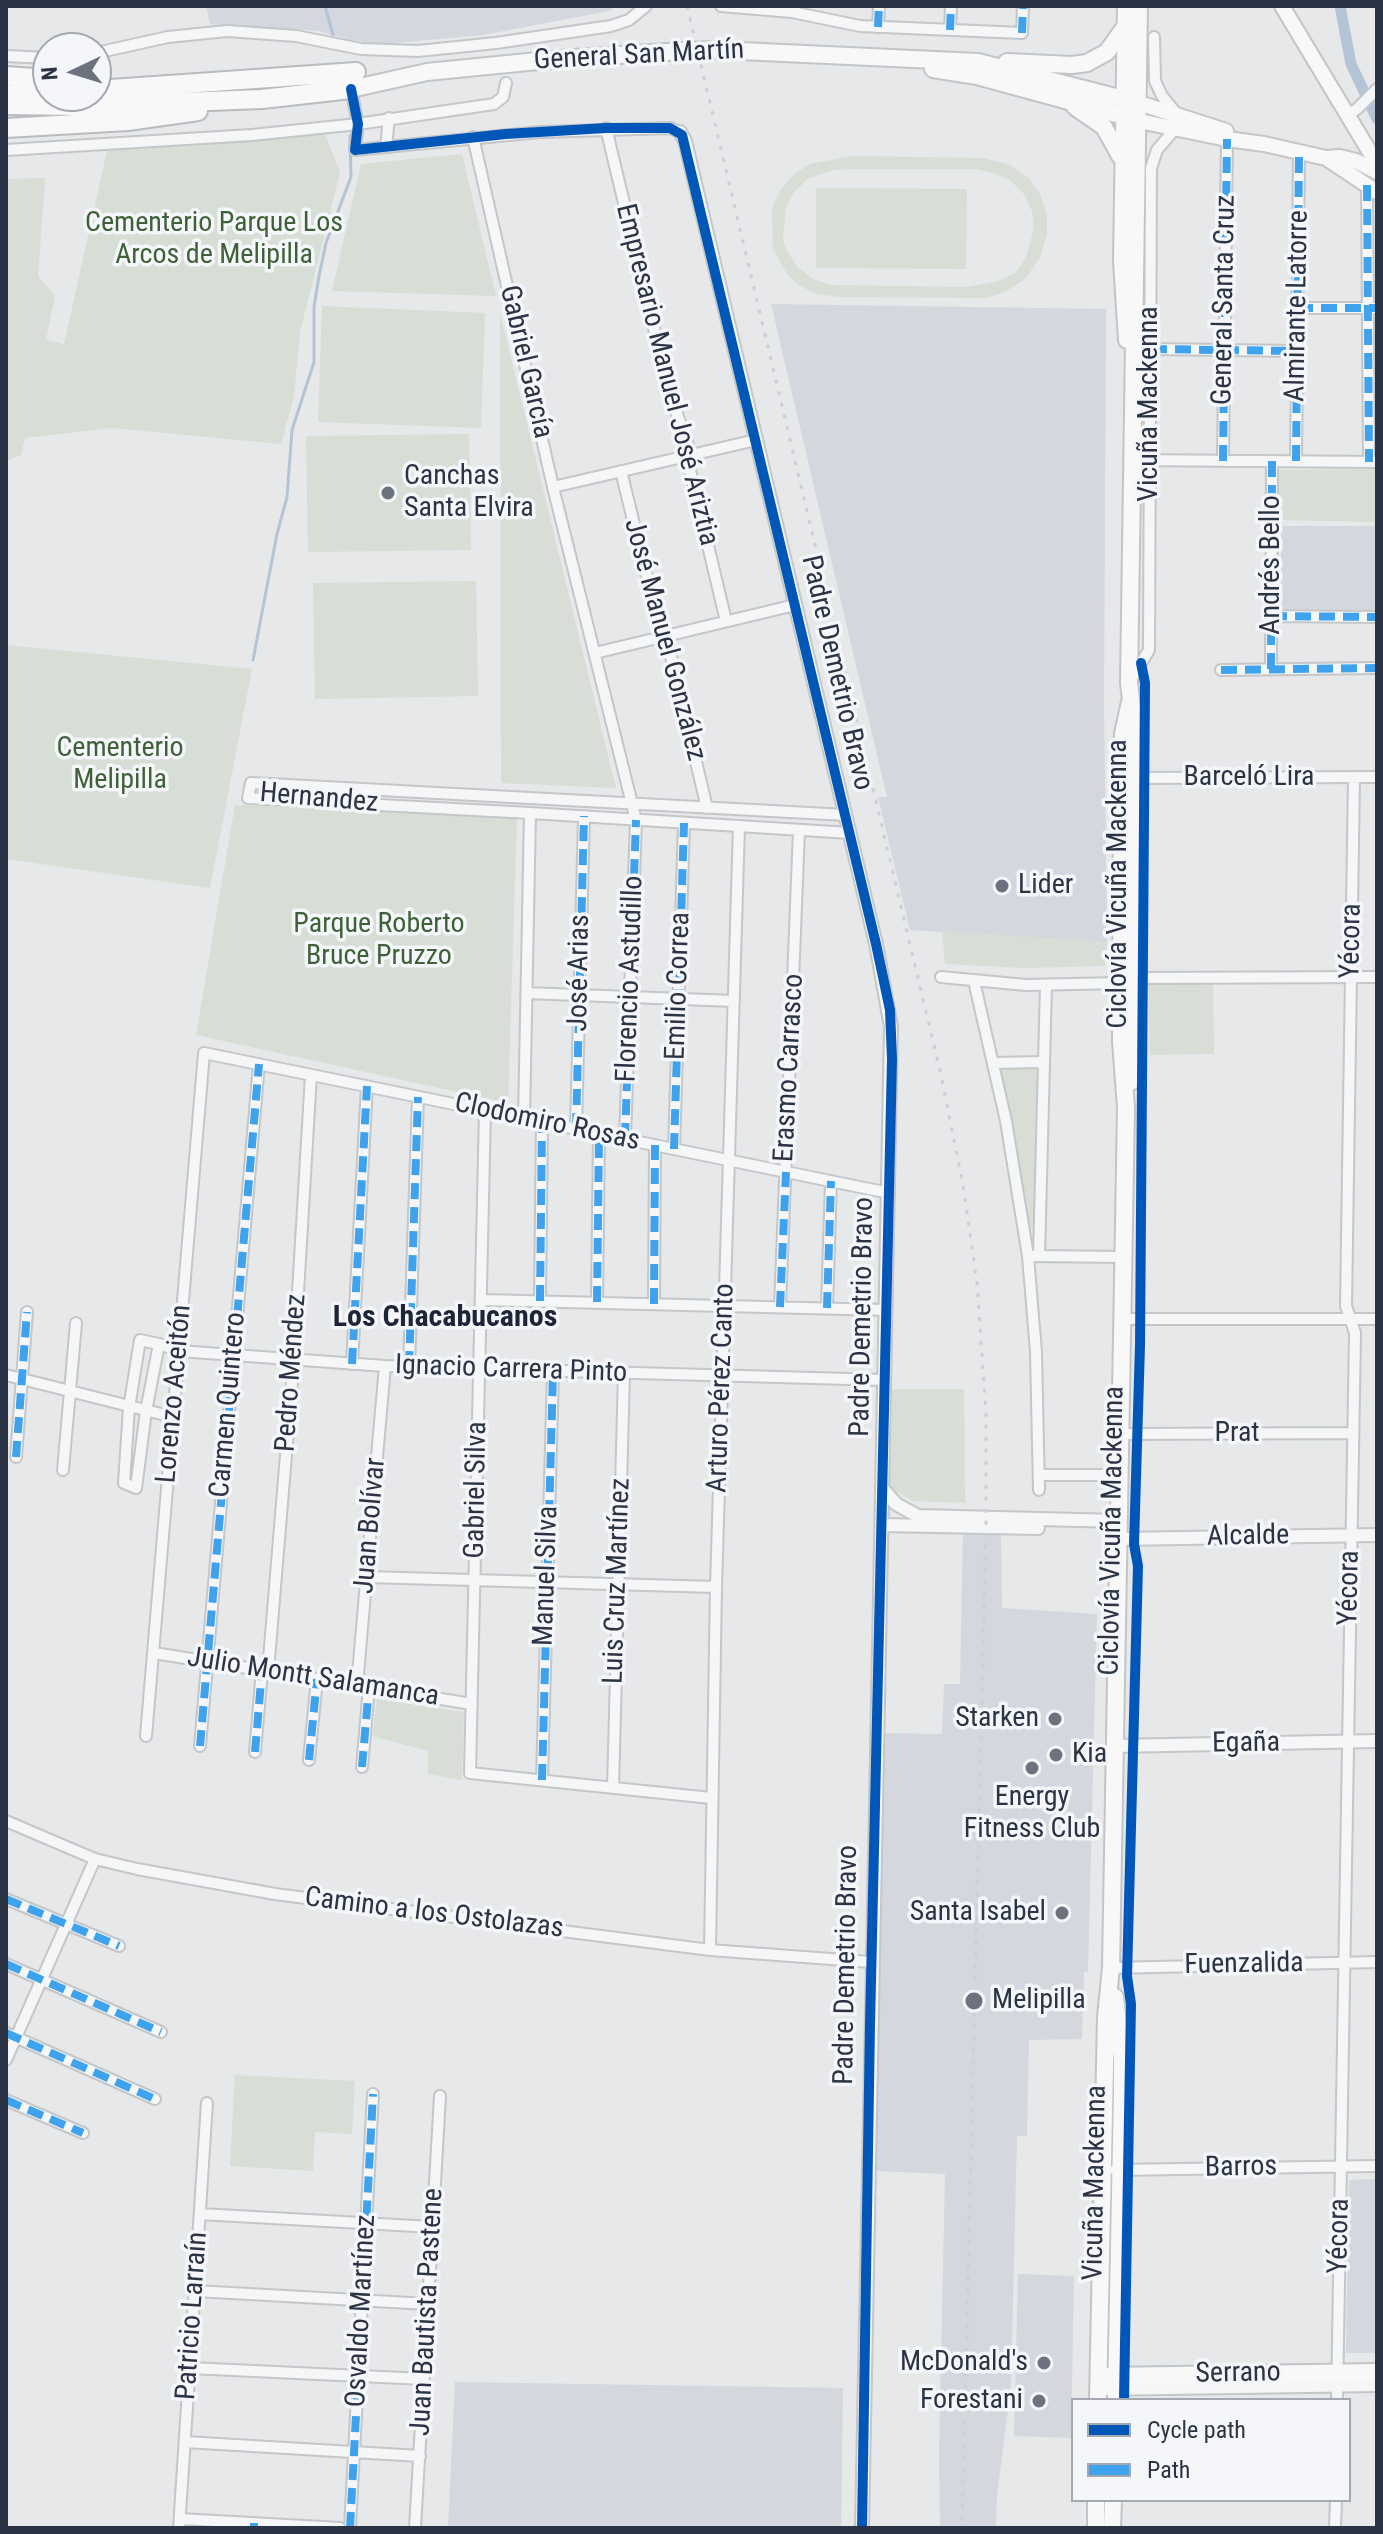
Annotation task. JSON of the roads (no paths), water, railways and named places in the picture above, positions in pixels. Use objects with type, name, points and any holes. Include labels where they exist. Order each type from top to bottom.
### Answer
[{"type":"highway","points":[[6,76],[32,78]]},
{"type":"highway","points":[[112,89],[250,78]]},
{"type":"highway","points":[[112,79],[353,80]]},
{"type":"highway","points":[[6,128],[128,121],[353,80]]},
{"type":"highway","points":[[6,93],[32,93]]},
{"type":"highway","points":[[6,105],[79,106],[262,99]]},
{"type":"main road","name":"Vicuña Mackenna","points":[[1132,377],[1124,305],[1122,165],[1131,110],[1139,6]]},
{"type":"main road","points":[[1282,6],[1374,167],[1374,188]]},
{"type":"main road","name":"Vicuña Mackenna","points":[[1098,2389],[1122,2058],[1111,1968],[1126,1108],[1133,1064],[1128,981],[1129,778],[1135,733],[1129,683],[1132,377],[1136,316],[1126,14]]},
{"type":"main road","points":[[978,62],[1087,63],[1113,46],[1126,14]]},
{"type":"main road","name":"General San Martín","points":[[353,80],[558,59],[682,51],[978,62],[1131,110],[1264,144],[1374,167]]},
{"type":"main road","name":"General San Martín","points":[[852,57],[977,76],[1056,98],[1131,110]]},
{"type":"main road","points":[[1056,98],[1079,108],[1101,123],[1113,139],[1122,165]]},
{"type":"main road","name":"General San Martín","points":[[1178,122],[1227,139],[1264,144]]},
{"type":"main road","points":[[1333,158],[1353,151],[1358,138]]},
{"type":"main road","name":"General San Martín","points":[[1333,158],[1374,188]]},
{"type":"main road","name":"Vicuña Mackenna","points":[[1113,2170],[1116,2388]]},
{"type":"main road","name":"Serrano","points":[[1098,2389],[1338,2379],[1377,2372]]},
{"type":"main road","points":[[1096,2502],[1096,2528]]},
{"type":"main road","points":[[1112,2528],[1113,2502]]},
{"type":"street","points":[[112,49],[168,37],[227,31],[296,36],[361,49],[418,51],[611,26],[629,20],[646,6]]},
{"type":"street","points":[[721,6],[792,12],[845,24],[878,27],[1022,33],[1023,6]]},
{"type":"street","points":[[878,27],[879,6]]},
{"type":"street","points":[[950,30],[951,6]]},
{"type":"street","points":[[1154,37],[1156,86],[1178,122]]},
{"type":"street","points":[[496,43],[503,56]]},
{"type":"street","points":[[361,49],[353,80],[358,124],[355,150],[473,137],[606,128],[670,128],[680,132]]},
{"type":"street","points":[[6,56],[32,57]]},
{"type":"street","points":[[6,150],[252,135],[358,124],[494,104],[503,97],[506,83]]},
{"type":"street","points":[[1347,115],[1377,89]]},
{"type":"street","points":[[386,147],[389,118]]},
{"type":"street","name":"Vicuña Mackenna","points":[[1129,683],[1149,650],[1151,168],[1157,150],[1178,122]]},
{"type":"street","name":"Empresario Manuel José Ariztia","points":[[606,128],[669,391],[681,419],[726,621]]},
{"type":"street","name":"Padre Demetrio Bravo","points":[[680,132],[685,141],[890,1010],[892,1059],[871,1962],[862,2528]]},
{"type":"street","name":"Gabriel García","points":[[473,137],[553,487],[636,820]]},
{"type":"street","name":"General Santa Cruz","points":[[1223,461],[1227,139]]},
{"type":"street","name":"Almirante Latorre","points":[[1296,461],[1299,152]]},
{"type":"street","points":[[1131,460],[1373,462],[1374,188]]},
{"type":"street","points":[[1297,308],[1374,308]]},
{"type":"street","points":[[1151,349],[1297,351]]},
{"type":"street","points":[[553,487],[756,440]]},
{"type":"street","name":"Andrés Bello","points":[[1271,669],[1272,461]]},
{"type":"street","name":"José Manuel González","points":[[621,471],[660,630],[668,644],[707,808]]},
{"type":"street","points":[[595,653],[795,605]]},
{"type":"street","points":[[1271,616],[1377,617]]},
{"type":"street","points":[[1221,670],[1377,668]]},
{"type":"street","name":"Yécora","points":[[1337,2398],[1355,1333],[1346,1306],[1354,777]]},
{"type":"street","name":"Barceló Lira","points":[[1129,778],[1377,777]]},
{"type":"street","name":"Hernandez","points":[[846,815],[251,783],[248,798],[850,833]]},
{"type":"street","points":[[524,1118],[530,813]]},
{"type":"street","name":"José Arias","points":[[576,1129],[584,816]]},
{"type":"street","name":"Florencio Astudillo","points":[[625,1139],[636,820]]},
{"type":"street","name":"Emilio Correa","points":[[674,1149],[684,823]]},
{"type":"street","name":"Arturo Pérez Canto","points":[[710,1950],[716,1587],[739,826]]},
{"type":"street","name":"Erasmo Carrasco","points":[[780,1307],[799,830]]},
{"type":"street","points":[[941,977],[1046,985],[1377,977]]},
{"type":"street","points":[[974,981],[1033,1256]]},
{"type":"street","points":[[1039,1490],[1033,1256],[1046,985]]},
{"type":"street","points":[[526,993],[734,1001]]},
{"type":"street","name":"Clodomiro Rosas","points":[[204,1053],[889,1193]]},
{"type":"street","name":"Lorenzo Aceitón","points":[[146,1736],[204,1053]]},
{"type":"street","points":[[993,1063],[1044,1062]]},
{"type":"street","name":"Carmen Quintero","points":[[200,1746],[259,1064]]},
{"type":"street","name":"Pedro Méndez","points":[[255,1752],[294,1359],[311,1075]]},
{"type":"street","points":[[352,1364],[367,1086]]},
{"type":"street","points":[[409,1367],[418,1097]]},
{"type":"street","name":"Gabriel Silva","points":[[485,1110],[470,1773],[542,1780]]},
{"type":"street","points":[[540,1301],[542,1122]]},
{"type":"street","points":[[597,1302],[599,1134]]},
{"type":"street","points":[[654,1304],[655,1145]]},
{"type":"street","points":[[827,1308],[831,1181]]},
{"type":"street","points":[[1033,1256],[1124,1257]]},
{"type":"street","points":[[482,1300],[886,1310]]},
{"type":"street","points":[[16,1457],[27,1312]]},
{"type":"street","points":[[1123,1319],[1377,1319]]},
{"type":"street","points":[[63,1470],[76,1323]]},
{"type":"street","name":"Ignacio Carrera Pinto","points":[[129,1408],[140,1340],[179,1351],[385,1366],[884,1380]]},
{"type":"street","points":[[129,1408],[124,1483],[136,1488],[159,1344]]},
{"type":"street","name":"Juan Bolívar","points":[[357,1685],[385,1366]]},
{"type":"street","name":"Manuel Silva","points":[[542,1780],[553,1371]]},
{"type":"street","name":"Luis Cruz Martínez","points":[[613,1788],[624,1373]]},
{"type":"street","points":[[6,1375],[173,1417]]},
{"type":"street","name":"Prat","points":[[1121,1434],[1353,1433]]},
{"type":"street","points":[[1039,1475],[1120,1475]]},
{"type":"street","name":"Alcalde","points":[[884,1490],[896,1504],[918,1516],[1119,1530]]},
{"type":"street","name":"Alcalde","points":[[882,1525],[1377,1535]]},
{"type":"street","points":[[367,1577],[716,1587]]},
{"type":"street","name":"Julio Montt Salamanca","points":[[154,1653],[472,1704]]},
{"type":"street","points":[[309,1760],[317,1679]]},
{"type":"street","points":[[362,1767],[369,1687]]},
{"type":"street","name":"Egaña","points":[[1115,1746],[1377,1741]]},
{"type":"street","points":[[542,1780],[711,1798]]},
{"type":"street","name":"Camino a los Ostolazas","points":[[6,1821],[95,1859],[275,1894],[710,1950],[871,1962]]},
{"type":"street","points":[[6,2060],[11,2035],[42,1979],[95,1859]]},
{"type":"street","points":[[6,1899],[119,1946]]},
{"type":"street","name":"Fuenzalida","points":[[1111,1968],[1377,1962]]},
{"type":"street","points":[[6,1964],[161,2032]]},
{"type":"street","points":[[11,2035],[155,2099]]},
{"type":"street","name":"Osvaldo Martínez","points":[[350,2528],[373,2094]]},
{"type":"street","name":"Juan Bautista Pastene","points":[[415,2528],[440,2096]]},
{"type":"street","points":[[6,2100],[83,2133]]},
{"type":"street","name":"Patricio Larraín","points":[[180,2524],[207,2103]]},
{"type":"street","name":"Barros","points":[[1113,2170],[1377,2166]]},
{"type":"street","points":[[200,2214],[433,2227]]},
{"type":"street","points":[[195,2291],[428,2304]]},
{"type":"street","points":[[190,2368],[424,2379]]},
{"type":"street","name":"Serrano","points":[[1338,2379],[1377,2385]]},
{"type":"street","points":[[185,2442],[420,2456]]},
{"type":"street","points":[[1335,2528],[1336,2502]]},
{"type":"street","points":[[180,2524],[340,2528]]},
{"type":"waterway","points":[[325,6],[333,35]]},
{"type":"waterway","points":[[1340,6],[1351,64],[1377,119]]},
{"type":"waterway","points":[[253,660],[287,497],[292,430],[314,362],[314,307],[319,276],[326,243],[351,177],[350,136]]},
{"type":"railway","points":[[687,6],[941,1075],[963,1185],[977,1283],[986,1414],[986,1527],[962,2528]]},
{"type":"place","name":"Canchas Santa Elvira","points":[[388,493]]},
{"type":"place","name":"Lider","points":[[1002,886]]},
{"type":"place","name":"Starken","points":[[1055,1719]]},
{"type":"place","name":"Kia","points":[[1056,1755]]},
{"type":"place","name":"Energy Fitness Club","points":[[1032,1768]]},
{"type":"place","name":"Santa Isabel","points":[[1062,1913]]},
{"type":"place","name":"Melipilla","points":[[974,2001]]},
{"type":"place","name":"McDonald's","points":[[1044,2363]]},
{"type":"place","name":"Forestani","points":[[1039,2401]]},
{"type":"district","name":"Los Chacabucanos","points":[[445,1318]]},
{"type":"park label","name":"Cementerio Parque Los Arcos de Melipilla","points":[[214,240]]},
{"type":"park label","name":"Cementerio Melipilla","points":[[120,765]]},
{"type":"park label","name":"Parque Roberto Bruce Pruzzo","points":[[379,941]]}]
